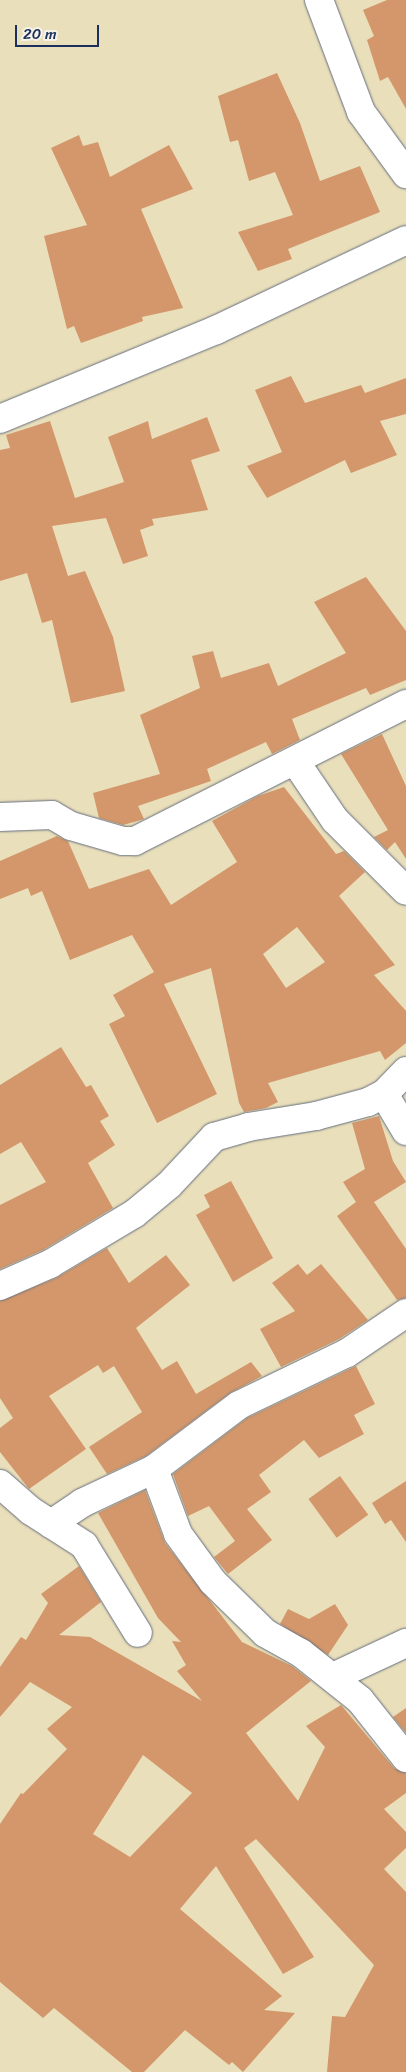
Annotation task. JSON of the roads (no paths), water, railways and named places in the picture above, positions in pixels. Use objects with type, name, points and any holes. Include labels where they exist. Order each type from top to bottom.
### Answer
[{"type":"street","points":[[319,0],[361,112],[406,174]]},
{"type":"street","points":[[0,419],[216,330],[406,240]]},
{"type":"street","points":[[0,817],[52,815],[71,826],[123,841],[135,841],[406,704]]},
{"type":"street","points":[[295,761],[335,820],[406,891]]},
{"type":"street","points":[[0,1286],[50,1264],[134,1214],[169,1184],[214,1137],[248,1127],[316,1116],[368,1102],[384,1094],[406,1072]]},
{"type":"street","points":[[384,1094],[406,1131]]},
{"type":"street","points":[[51,1524],[82,1504],[154,1468],[239,1405],[347,1353],[406,1313]]},
{"type":"street","points":[[154,1468],[178,1534],[213,1582],[265,1633],[333,1677],[360,1700],[406,1758]]},
{"type":"street","points":[[0,1484],[51,1524],[84,1546],[138,1633]]},
{"type":"street","points":[[333,1677],[406,1643]]}]
